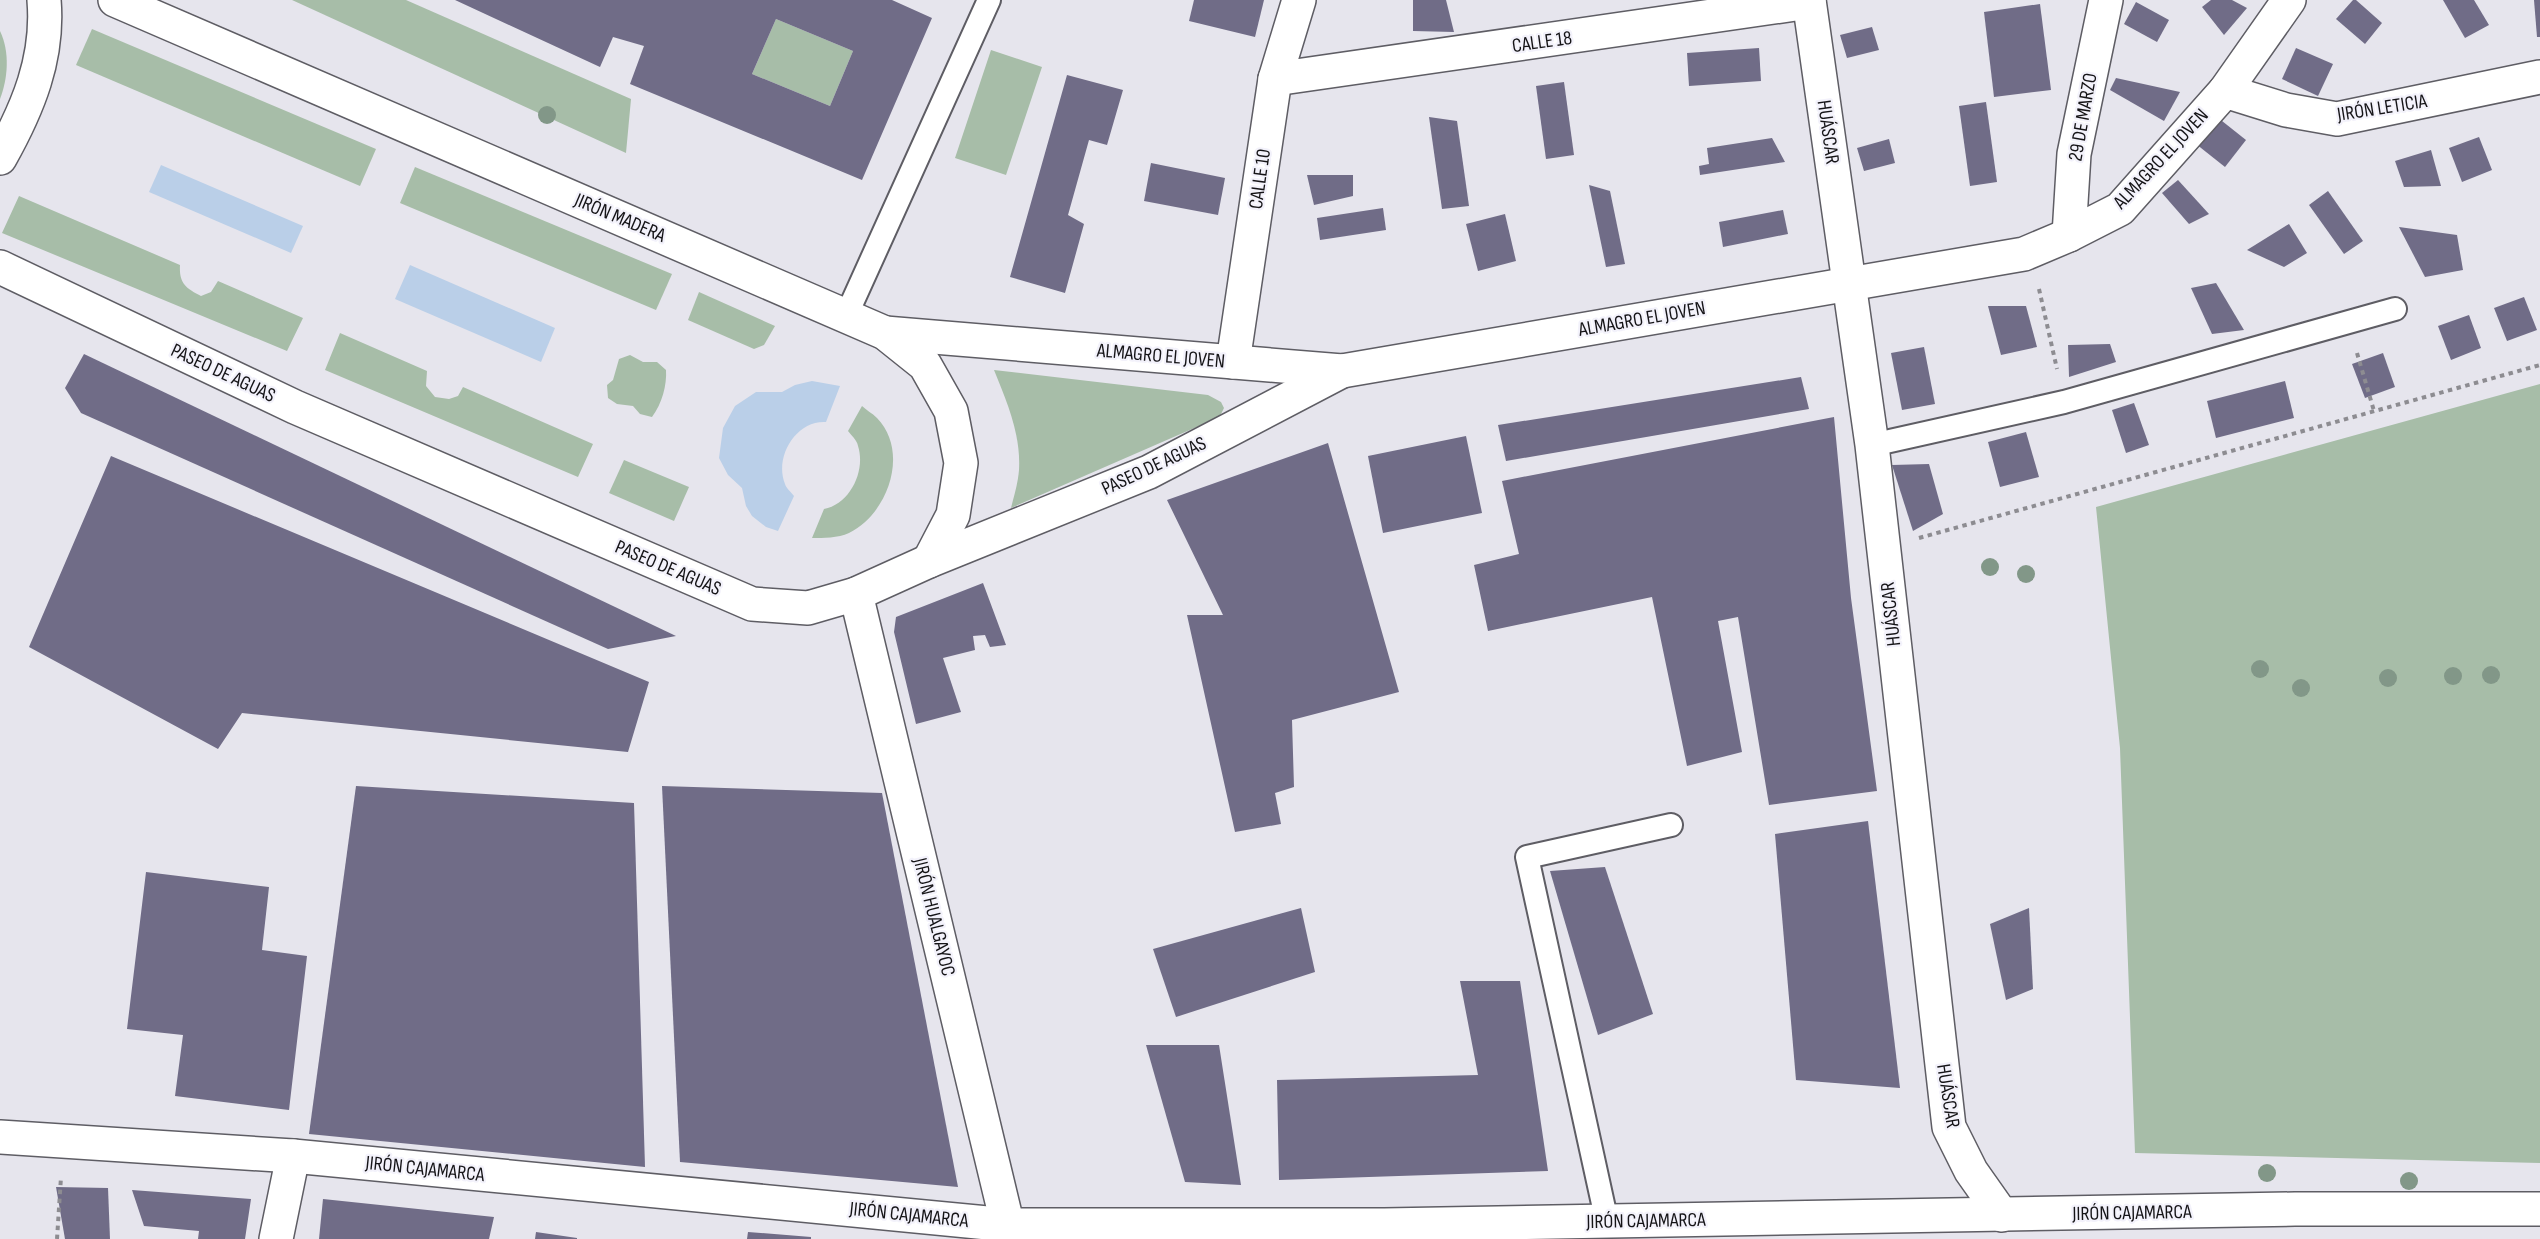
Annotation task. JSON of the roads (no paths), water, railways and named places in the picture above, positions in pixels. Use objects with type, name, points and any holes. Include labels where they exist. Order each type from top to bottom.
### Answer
[{"type":"street","points":[[0,158],[22,118],[39,69],[46,18],[44,0]]},
{"type":"street","name":"JIRÓN MADERA","points":[[115,0],[885,333],[925,365],[951,411],[961,463],[954,515],[929,561]]},
{"type":"street","name":"CALLE 10","points":[[1233,362],[1275,79],[1299,0]]},
{"type":"street","name":"29 DE MARZO","points":[[2069,235],[2074,154],[2106,0]]},
{"type":"street","name":"ALMAGRO EL JOVEN","points":[[885,333],[1342,371],[2024,254],[2069,235],[2120,209],[2225,91],[2289,0]]},
{"type":"street","name":"CALLE 18","points":[[1275,79],[1809,1]]},
{"type":"street","name":"HUÁSCAR","points":[[1809,1],[1872,445],[1949,1127],[1971,1171],[2002,1215]]},
{"type":"street","name":"JIRÓN LETICIA","points":[[2225,91],[2286,110],[2337,119],[2540,77]]},
{"type":"street","name":"PASEO DE AGUAS","points":[[0,267],[295,407],[752,604],[808,608],[856,594],[929,561],[1149,472],[1342,371]]},
{"type":"street","name":"JIRÓN HUALGAYOC","points":[[856,594],[1009,1232]]},
{"type":"street","name":"JIRÓN CAJAMARCA","points":[[0,1137],[294,1156],[1009,1232],[2002,1215],[2047,1227],[2295,1209],[2540,1209]]},
{"type":"street","points":[[276,1239],[294,1156]]},
{"type":"lane","points":[[846,316],[989,0]]},
{"type":"lane","points":[[1872,445],[2064,402],[2349,324],[2395,309]]},
{"type":"lane","points":[[1607,1222],[1527,857],[1671,825]]},
{"type":"water","points":[[161,165],[303,226],[291,253],[149,192]]},
{"type":"water","points":[[410,265],[555,328],[541,362],[395,299]]},
{"type":"water","points":[[812,381],[840,386],[826,422],[805,427],[790,442],[785,452],[782,474],[786,486],[794,496],[778,531],[766,527],[752,516],[746,506],[742,488],[728,475],[719,458],[723,428],[735,406],[756,392],[782,392],[795,385]]}]
